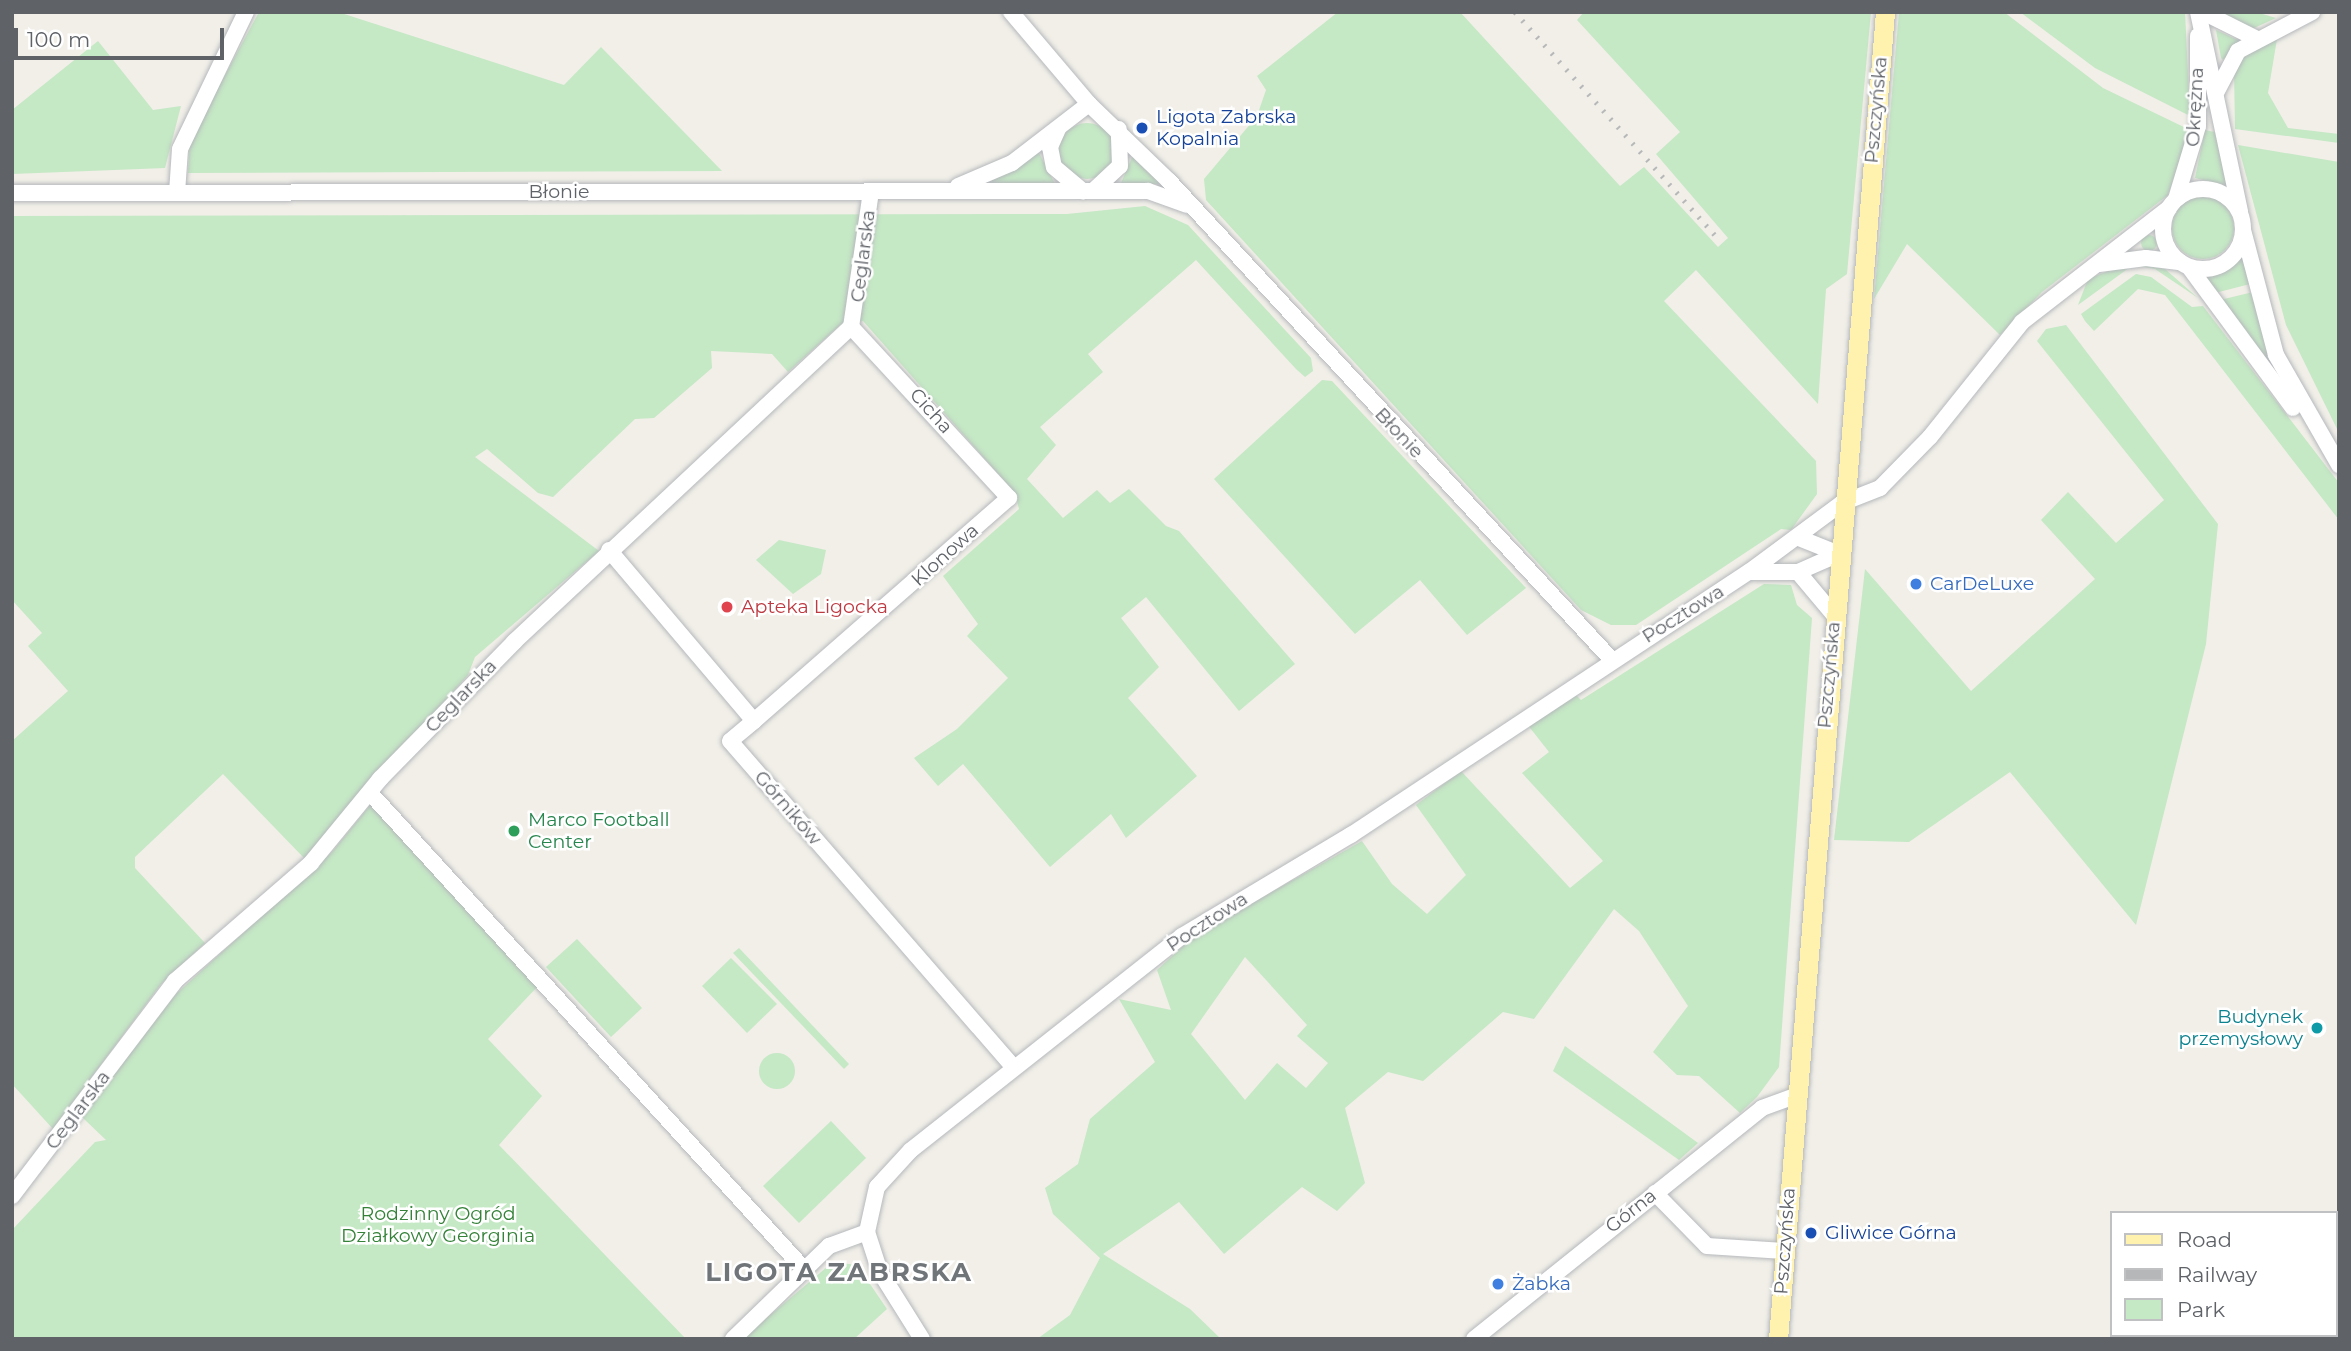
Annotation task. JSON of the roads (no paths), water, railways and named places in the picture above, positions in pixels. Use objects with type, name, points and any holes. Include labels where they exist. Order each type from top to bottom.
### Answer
[{"type":"main road","name":"Pszczyńska","points":[[1778,1339],[1842,503],[1885,12]]},
{"type":"street","points":[[177,193],[180,149],[246,12]]},
{"type":"street","name":"Błonie","points":[[1012,12],[1089,104],[1119,129],[1611,659]]},
{"type":"street","points":[[2200,12],[2255,38]]},
{"type":"street","name":"Okrężna","points":[[2200,12],[2242,222],[2276,355],[2339,466]]},
{"type":"street","name":"Okrężna","points":[[2173,204],[2198,127],[2200,12]]},
{"type":"street","name":"Okrężna","points":[[2280,12],[2304,14]]},
{"type":"street","name":"Okrężna","points":[[2217,91],[2227,66],[2255,38],[2304,14]]},
{"type":"street","name":"Błonie","points":[[942,190],[1002,169],[1089,104]]},
{"type":"street","points":[[1060,125],[1050,147],[1054,167],[1088,191],[1120,166],[1119,129]]},
{"type":"street","points":[[2185,265],[2226,262],[2242,222],[2212,190],[2173,204],[2163,232],[2185,265],[2339,466]]},
{"type":"street","name":"Ceglarska","points":[[12,1196],[175,981],[311,863],[371,794],[609,550],[851,327],[871,191]]},
{"type":"street","name":"Błonie","points":[[12,194],[1088,191],[1160,192],[1188,205]]},
{"type":"street","name":"Pocztowa","points":[[867,1232],[884,1176],[1013,1067],[1182,936],[1351,835],[1611,659],[1749,572],[1799,538],[1842,503],[1870,494],[1898,472],[2022,322],[2173,204]]},
{"type":"street","name":"Pocztowa","points":[[2094,266],[2146,258],[2185,265]]},
{"type":"street","name":"Cicha","points":[[851,327],[1009,498]]},
{"type":"street","name":"Klonowa","points":[[754,721],[1009,498]]},
{"type":"street","points":[[1799,538],[1839,554]]},
{"type":"street","points":[[609,550],[754,721]]},
{"type":"street","points":[[1749,572],[1798,572],[1839,554]]},
{"type":"street","points":[[1798,572],[1834,615]]},
{"type":"street","name":"Górników","points":[[754,721],[730,741],[1013,1067]]},
{"type":"street","points":[[371,794],[803,1268]]},
{"type":"street","name":"Górna","points":[[1474,1339],[1762,1108],[1795,1096]]},
{"type":"street","points":[[1655,1193],[1707,1246],[1784,1251]]},
{"type":"street","points":[[733,1339],[803,1268],[829,1246],[867,1232],[880,1272],[922,1339]]},
{"type":"railway","points":[[1515,12],[1718,238]]},
{"type":"place","name":"Ligota Zabrska Kopalnia","points":[[1142,128]]},
{"type":"place","name":"CarDeLuxe","points":[[1916,584]]},
{"type":"place","name":"Apteka Ligocka","points":[[727,607]]},
{"type":"place","name":"Marco Football Center","points":[[514,831]]},
{"type":"place","name":"Budynek przemysłowy","points":[[2317,1028]]},
{"type":"place","name":"Gliwice Górna","points":[[1811,1233]]},
{"type":"place","name":"Żabka","points":[[1498,1284]]},
{"type":"district","name":"LIGOTA ZABRSKA","points":[[839,1273]]},
{"type":"park label","name":"Rodzinny Ogród Działkowy Georginia","points":[[438,1225]]}]
